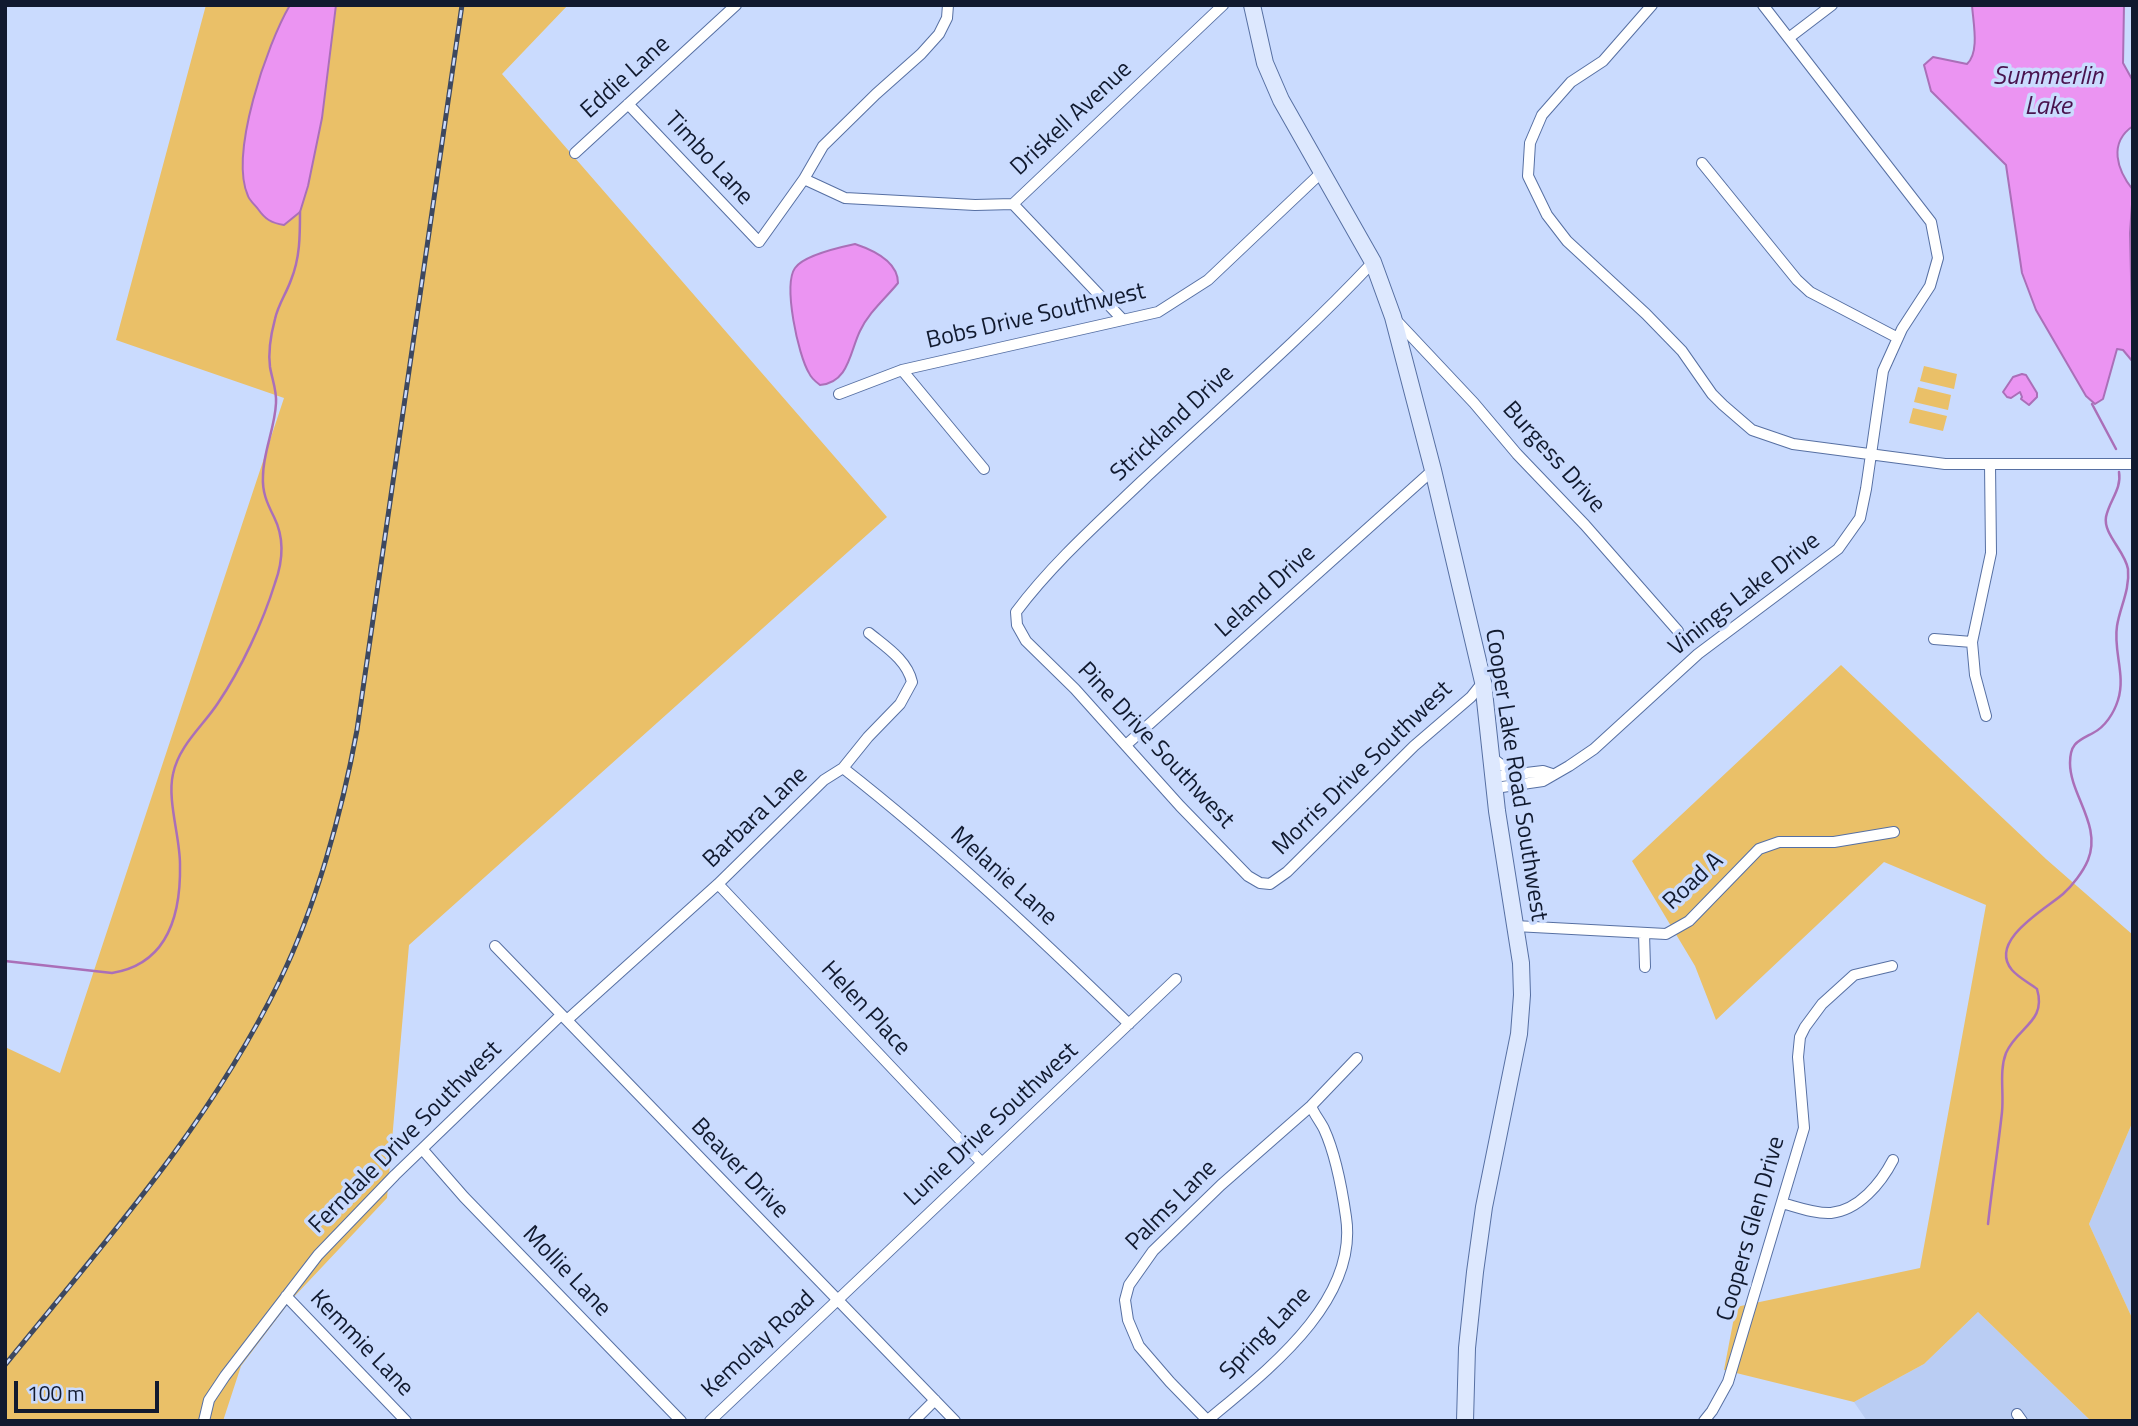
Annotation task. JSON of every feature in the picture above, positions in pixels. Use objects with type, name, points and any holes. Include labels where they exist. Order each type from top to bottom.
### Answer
[{"type":"street","name":"Eddie Lane","points":[[575,153],[736,5]]},
{"type":"street","points":[[803,179],[823,146],[939,34],[947,18],[948,5]]},
{"type":"street","name":"Driskell Avenue","points":[[803,179],[845,198],[975,205],[1013,204],[1223,5]]},
{"type":"street","name":"Cooper Lake Road Southwest","points":[[1252,5],[1265,63],[1281,100],[1373,262],[1393,317],[1433,470],[1483,682],[1494,782],[1521,962],[1520,1034],[1483,1220],[1467,1348],[1465,1421]]},
{"type":"street","points":[[1651,5],[1603,61],[1571,82],[1542,115],[1530,143],[1528,176],[1547,215],[1567,241],[1682,351],[1712,394],[1752,430],[1793,444],[1945,464],[2133,464]]},
{"type":"street","name":"Vinings Lake Drive","points":[[1494,782],[1543,781],[1594,749],[1698,654],[1838,549],[1860,518],[1883,370],[1898,338],[1930,286],[1938,258],[1930,222],[1763,5]]},
{"type":"street","points":[[1790,37],[1832,5]]},
{"type":"street","name":"Timbo Lane","points":[[628,104],[759,242],[803,179]]},
{"type":"street","points":[[1702,163],[1797,280],[1810,292],[1898,338]]},
{"type":"street","name":"Bobs Drive Southwest","points":[[839,394],[902,370],[1158,312],[1209,280],[1322,172]]},
{"type":"street","points":[[1013,204],[1123,320]]},
{"type":"street","name":"Strickland Drive","points":[[1017,625],[1016,612],[1063,558],[1220,407],[1326,312],[1373,262]]},
{"type":"street","name":"Burgess Drive","points":[[1393,317],[1474,402],[1517,454],[1586,525],[1678,631]]},
{"type":"street","points":[[902,370],[984,469]]},
{"type":"street","points":[[1986,716],[1975,675],[1972,642],[1991,553],[1990,464]]},
{"type":"street","name":"Leland Drive","points":[[1126,746],[1433,470]]},
{"type":"street","name":"Pine Drive Southwest","points":[[1017,625],[1026,640],[1076,689],[1180,806],[1248,876],[1260,883],[1270,884]]},
{"type":"street","name":"Barbara Lane","points":[[564,1017],[718,884],[824,780],[844,768],[868,737],[900,704],[912,682],[910,672],[904,662],[869,633]]},
{"type":"street","points":[[1934,639],[1972,642]]},
{"type":"street","name":"Morris Drive Southwest","points":[[1270,884],[1287,872],[1483,682]]},
{"type":"street","points":[[1491,757],[1503,766],[1528,773]]},
{"type":"street","name":"Melanie Lane","points":[[844,768],[908,819],[988,890],[1129,1024]]},
{"type":"street","points":[[1494,782],[1528,773],[1543,771],[1552,774]]},
{"type":"street","name":"Road A","points":[[1516,926],[1666,934],[1689,921],[1759,849],[1779,842],[1834,842],[1894,832]]},
{"type":"street","name":"Helen Place","points":[[718,884],[982,1163]]},
{"type":"street","points":[[1644,933],[1645,967]]},
{"type":"street","name":"Beaver Drive","points":[[495,946],[955,1421]]},
{"type":"street","name":"Coopers Glen Drive","points":[[1704,1421],[1728,1382],[1804,1128],[1798,1057],[1800,1037],[1822,1004],[1854,975],[1892,966]]},
{"type":"street","name":"Lunie Drive Southwest","points":[[837,1300],[1176,979]]},
{"type":"street","name":"Ferndale Drive Southwest","points":[[204,1421],[209,1400],[225,1376],[318,1255],[386,1184],[564,1017]]},
{"type":"street","name":"Palms Lane","points":[[1208,1421],[1139,1346],[1128,1320],[1125,1300],[1129,1285],[1153,1251],[1221,1185],[1311,1106],[1357,1058]]},
{"type":"street","name":"Spring Lane","points":[[1208,1421],[1254,1382],[1314,1321],[1330,1298],[1339,1277],[1347,1237],[1347,1219],[1324,1130],[1311,1106]]},
{"type":"street","name":"Mollie Lane","points":[[423,1150],[464,1197],[681,1421]]},
{"type":"street","points":[[1782,1203],[1821,1212],[1848,1209],[1863,1200],[1887,1172],[1893,1160]]},
{"type":"street","name":"Kemmie Lane","points":[[286,1296],[406,1421]]},
{"type":"street","name":"Kemolay Road","points":[[710,1421],[837,1300]]},
{"type":"street","points":[[914,1421],[935,1400]]},
{"type":"shaded area","points":[[206,5],[568,5],[502,74],[887,517],[409,945],[387,1198],[291,1300],[241,1366],[223,1421],[5,1421],[5,1047],[60,1073],[284,398],[116,340]]},
{"type":"shaded area","points":[[1924,366],[1957,374],[1954,389],[1920,381]]},
{"type":"shaded area","points":[[1918,387],[1951,395],[1948,410],[1914,402]]},
{"type":"shaded area","points":[[1913,408],[1947,416],[1943,431],[1909,423]]},
{"type":"shaded area","points":[[1841,665],[2046,859],[2133,935],[2133,1121],[2089,1224],[2133,1320],[2133,1421],[2091,1421],[1978,1312],[1924,1364],[1854,1402],[1724,1370],[1736,1307],[1920,1268],[1986,905],[1884,862],[1716,1020],[1695,966],[1632,861]]},
{"type":"shaded area","points":[[2133,1121],[2133,1320],[2089,1224]]},
{"type":"shaded area","points":[[1978,1312],[2091,1421],[1867,1421],[1854,1402],[1924,1364]]},
{"type":"water","points":[[290,5],[336,5],[322,118],[308,186],[300,212],[284,225],[266,218],[249,198],[243,177],[243,154],[253,99],[271,45]]},
{"type":"water","name":"Summerlin Lake","points":[[1972,5],[2124,5],[2123,63],[2133,81],[2133,126],[2120,140],[2118,157],[2123,174],[2133,190],[2130,233],[2133,362],[2123,350],[2117,349],[2103,399],[2095,404],[2086,396],[2036,310],[2022,273],[2006,165],[1931,91],[1924,65],[1933,57],[1967,64],[1971,59],[1975,36]]},
{"type":"water","points":[[855,244],[877,253],[889,263],[898,283],[864,324],[843,372],[830,383],[820,385],[810,375],[800,351],[791,304],[792,277],[795,268],[806,260]]},
{"type":"water","points":[[2026,375],[2037,393],[2037,397],[2029,405],[2021,399],[2020,392],[2011,398],[2003,392],[2013,377]]},
{"type":"waterway","points":[[5,961],[112,973],[131,968],[146,959],[158,948],[174,918],[180,883],[172,795],[176,764],[186,745],[227,690],[251,645],[280,566],[280,534],[263,482],[276,403],[270,349],[276,314],[296,263],[300,212]]},
{"type":"waterway","points":[[2092,404],[2116,449]]},
{"type":"waterway","points":[[1988,1224],[2002,1112],[2004,1060],[2011,1044],[2034,1017],[2039,1000],[2037,989],[2012,970],[2006,959],[2007,948],[2022,926],[2070,887],[2088,860],[2091,835],[2071,775],[2070,756],[2076,744],[2108,719],[2120,691],[2116,635],[2128,584],[2128,569],[2106,523],[2119,484],[2119,472]]},
{"type":"railway","points":[[5,1365],[117,1228],[221,1085],[279,982],[316,891],[344,793],[357,730],[462,5]]}]
